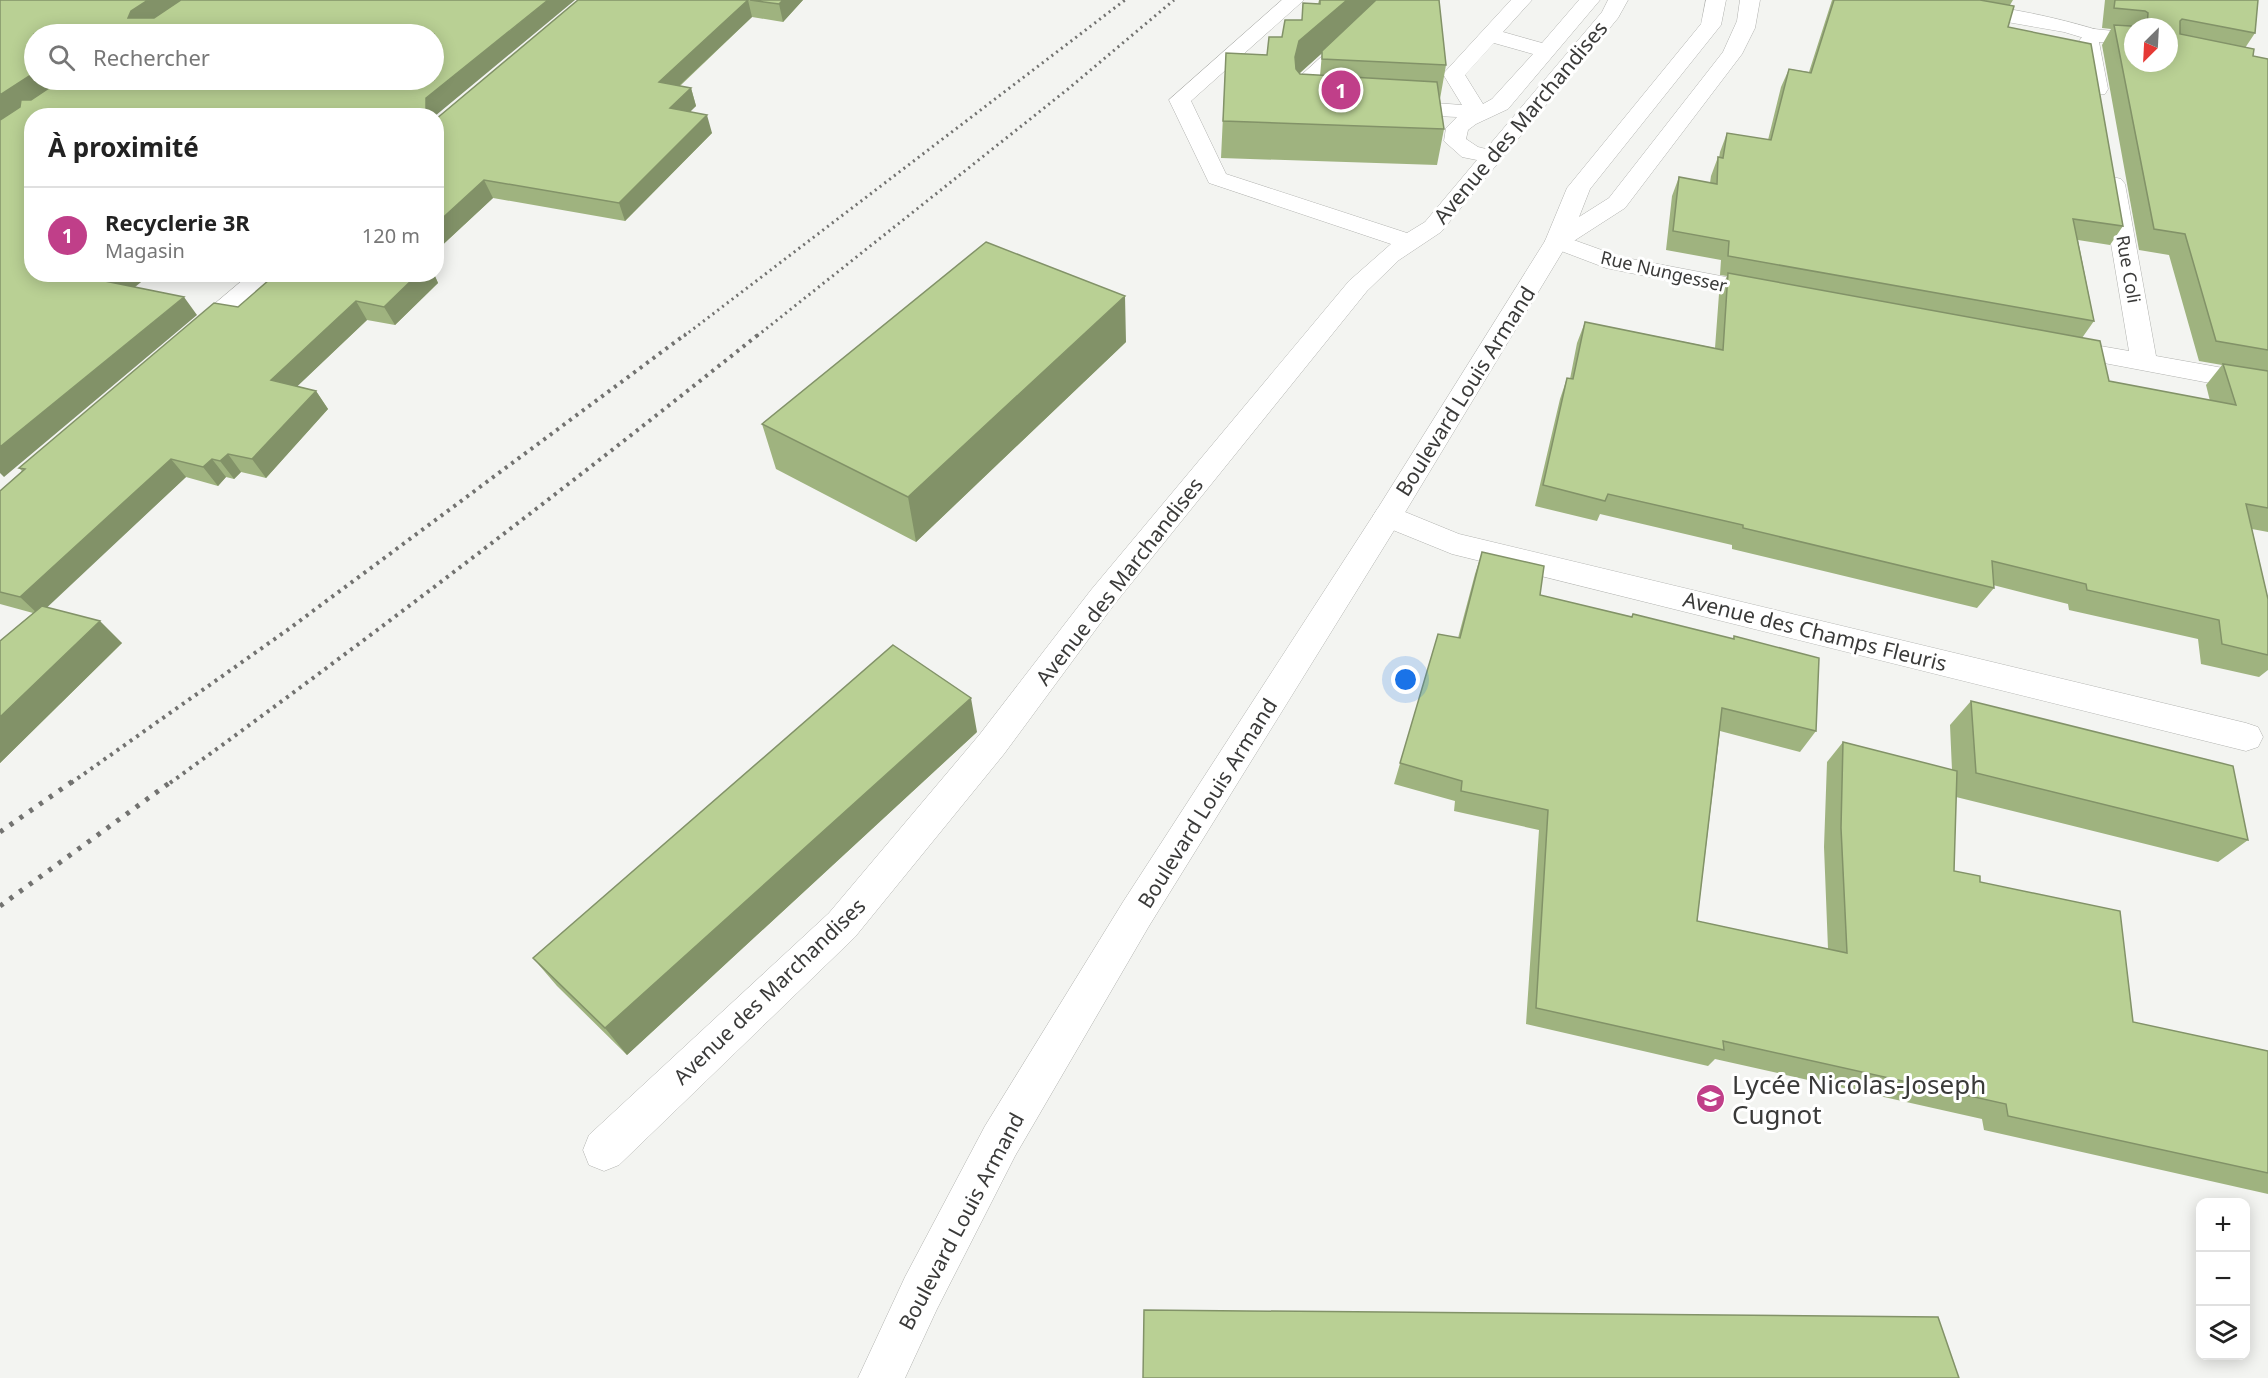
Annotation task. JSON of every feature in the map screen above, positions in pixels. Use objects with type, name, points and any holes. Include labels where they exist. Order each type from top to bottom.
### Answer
[{"type":"main road","points":[[1294,0],[1180,100],[1217,178],[1410,242]]},
{"type":"main road","points":[[1338,104],[1304,103],[1305,84],[1395,0]]},
{"type":"main road","points":[[1479,114],[1454,74],[1522,0]]},
{"type":"main road","points":[[1490,157],[1470,152],[1455,141],[1457,128],[1500,104],[1590,0]]},
{"type":"main road","name":"Avenue des Marchandises","points":[[604,1150],[842,925],[992,744],[1102,598],[1358,286],[1390,255],[1433,227],[1611,14],[1618,0]]},
{"type":"main road","name":"Boulevard Louis Armand","points":[[881,1378],[921,1293],[1000,1142],[1136,914],[1388,516],[1557,241],[1579,188],[1711,25],[1716,0]]},
{"type":"main road","name":"Boulevard Louis Armand","points":[[1557,241],[1617,202],[1732,54],[1743,35],[1750,12],[1750,0]]},
{"type":"main road","points":[[1916,0],[2079,29],[2094,35],[2124,38]]},
{"type":"main road","points":[[1490,35],[1546,51]]},
{"type":"main road","points":[[2094,35],[2090,41],[2100,108]]},
{"type":"main road","points":[[1371,106],[1449,109],[1479,114]]},
{"type":"main road","name":"Rue Coli","points":[[2110,163],[2144,362]]},
{"type":"main road","name":"Rue Nungesser","points":[[1557,241],[1615,264],[1794,298]]},
{"type":"main road","points":[[177,350],[257,282]]},
{"type":"main road","points":[[2039,343],[2268,385]]},
{"type":"main road","name":"Avenue des Champs Fleuris","points":[[1388,516],[1452,543],[2246,737]]},
{"type":"building","points":[[0,0],[148,0],[131,11],[128,18],[154,18],[181,0],[548,0],[444,84],[444,24],[24,24],[24,79],[0,95]]},
{"type":"building","points":[[578,0],[748,0],[659,82],[691,88],[670,108],[707,115],[619,203],[484,180],[444,217],[444,112]]},
{"type":"building","points":[[750,0],[783,0],[779,4]]},
{"type":"building","points":[[1320,0],[1347,0],[1299,41],[1295,57],[1296,69],[1300,74],[1437,82],[1444,129],[1223,121],[1226,53],[1267,55],[1269,37],[1282,37],[1285,20],[1302,20],[1303,3],[1320,4]]},
{"type":"building","points":[[1376,0],[1439,0],[1446,65],[1322,59],[1322,51]]},
{"type":"building","points":[[1834,0],[1980,0],[2014,6],[2008,27],[2091,44],[2123,226],[2073,219],[2094,321],[1728,256],[1729,241],[1673,231],[1679,177],[1717,184],[1718,157],[1723,158],[1727,133],[1771,140],[1789,69],[1811,73]]},
{"type":"building","points":[[2115,0],[2258,0],[2255,33],[2182,19],[2180,34],[2254,49],[2253,56],[2268,59],[2268,350],[2216,341],[2185,234],[2154,229],[2114,25],[2124,26],[2124,72],[2178,72],[2178,18],[2148,18],[2148,13],[2114,8]]},
{"type":"building","points":[[46,90],[436,90],[426,98],[426,108],[24,108],[24,282],[110,282],[184,297],[0,447],[0,120],[20,107],[21,100],[31,100]]},
{"type":"building","points":[[986,242],[1125,296],[908,497],[762,424]]},
{"type":"building","points":[[1728,273],[2100,341],[2109,381],[2236,405],[2223,364],[2268,371],[2268,508],[2246,504],[2268,599],[2268,655],[2222,644],[2219,620],[2087,590],[2086,584],[1992,561],[1994,588],[1743,528],[1743,525],[1608,494],[1605,501],[1543,485],[1567,378],[1573,379],[1585,322],[1723,350]]},
{"type":"building","points":[[267,282],[410,282],[384,307],[356,301],[271,380],[316,391],[252,459],[228,454],[220,461],[212,459],[203,467],[171,459],[20,597],[0,592],[0,491],[25,469],[19,468],[214,303],[238,307]]},
{"type":"building","points":[[1482,552],[1544,566],[1540,595],[1632,617],[1633,614],[1734,639],[1734,636],[1819,658],[1816,731],[1722,708],[1697,921],[1847,953],[1841,828],[1843,742],[1957,771],[1954,871],[1980,876],[1980,882],[2120,911],[2133,1022],[2268,1051],[2268,1173],[2008,1116],[2006,1104],[1723,1041],[1724,1050],[1536,1008],[1548,810],[1461,791],[1462,781],[1400,763],[1438,634],[1460,638]]},
{"type":"building","points":[[42,606],[100,621],[0,717],[0,641]]},
{"type":"building","points":[[893,645],[971,698],[605,1028],[533,958]]},
{"type":"building","points":[[1971,701],[2233,766],[2248,840],[1976,773]]},
{"type":"building","points":[[1144,1310],[1938,1317],[1959,1378],[1143,1378]]},
{"type":"railway","points":[[684,336],[1125,0]]},
{"type":"railway","points":[[757,336],[1068,89],[1174,0]]},
{"type":"railway","points":[[71,783],[286,631],[686,334]]},
{"type":"railway","points":[[170,783],[467,562],[759,334]]},
{"type":"railway","points":[[0,832],[73,781]]},
{"type":"railway","points":[[0,906],[172,781]]},
{"type":"place","name":"Recyclerie 3R","points":[[1341,90]]},
{"type":"place","name":"Lycée Nicolas-Joseph Cugnot","points":[[1711,1099]]}]
